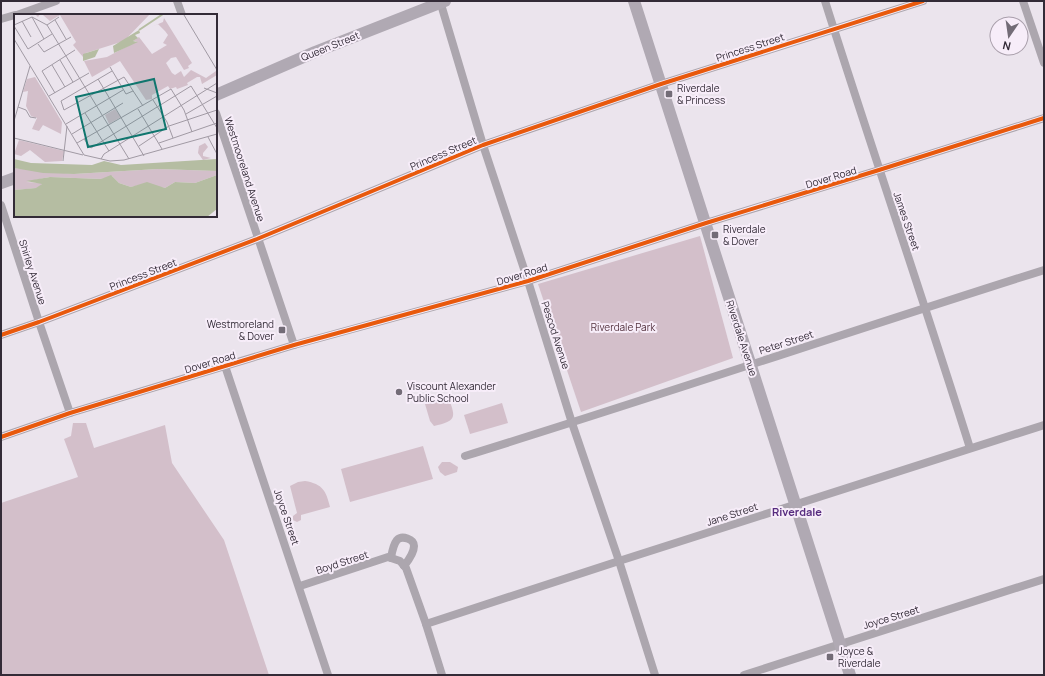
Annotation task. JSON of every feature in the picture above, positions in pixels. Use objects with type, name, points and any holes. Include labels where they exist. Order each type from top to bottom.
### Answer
[{"type":"street","points":[[19,14],[56,1]]},
{"type":"street","points":[[178,1],[182,14]]},
{"type":"street","name":"Riverdale Avenue","points":[[634,1],[850,675]]},
{"type":"street","name":"James Street","points":[[825,1],[879,170],[926,307],[970,448]]},
{"type":"street","name":"Princess Street","points":[[1,335],[258,239],[483,145],[661,84],[922,1]]},
{"type":"street","points":[[1023,1],[1044,63]]},
{"type":"street","name":"Queen Street","points":[[217,94],[316,51],[442,2]]},
{"type":"street","name":"Pescod Avenue","points":[[442,2],[483,145],[655,675]]},
{"type":"street","points":[[1,19],[14,16]]},
{"type":"street","name":"Westmooreland Avenue","points":[[217,115],[294,345]]},
{"type":"street","name":"Dover Road","points":[[1,437],[70,413],[294,345],[528,281],[706,223],[1044,118]]},
{"type":"street","points":[[1,183],[14,178]]},
{"type":"street","name":"Shirley Avenue","points":[[1,205],[70,413]]},
{"type":"street","name":"Peter Street","points":[[465,456],[1044,270]]},
{"type":"street","name":"Joyce Street","points":[[225,366],[300,586],[328,675]]},
{"type":"street","name":"Jane Street","points":[[426,624],[794,504],[1044,425]]},
{"type":"street","points":[[404,566],[412,554],[414,546],[412,541],[407,538],[397,540],[391,558],[400,561],[404,566],[426,624],[442,675]]},
{"type":"street","name":"Boyd Street","points":[[300,586],[388,557],[391,558]]},
{"type":"street","name":"Joyce Street","points":[[744,675],[1044,579]]},
{"type":"green space","name":"Riverdale Park","points":[[700,236],[733,358],[581,412],[538,284]]},
{"type":"green space","points":[[447,398],[449,399],[453,411],[452,418],[447,422],[434,426],[430,421],[425,404]]},
{"type":"green space","points":[[502,403],[508,423],[470,434],[464,415]]},
{"type":"green space","points":[[73,423],[86,423],[94,448],[165,425],[172,463],[224,540],[269,675],[1,675],[1,503],[78,477],[64,439],[71,436]]},
{"type":"green space","points":[[423,446],[433,479],[350,502],[341,469]]},
{"type":"green space","points":[[442,462],[450,462],[458,467],[457,472],[445,476],[440,472],[438,467]]},
{"type":"green space","points":[[305,481],[316,484],[323,489],[330,507],[301,515],[301,520],[297,522],[293,520],[293,516],[297,513],[290,486],[298,482]]},
{"type":"cycle path","points":[[1,335],[257,239],[483,145],[661,84],[923,1]]},
{"type":"cycle path","points":[[1,437],[70,413],[294,345],[528,281],[706,223],[1044,118]]},
{"type":"place","name":"Riverdale & Princess","points":[[669,94]]},
{"type":"place","name":"Riverdale & Dover","points":[[715,235]]},
{"type":"place","name":"Westmoreland & Dover","points":[[282,330]]},
{"type":"place","name":"Viscount Alexander Public School","points":[[399,392]]},
{"type":"place","name":"Joyce & Riverdale","points":[[830,657]]},
{"type":"district","name":"Riverdale","points":[[797,511]]}]
